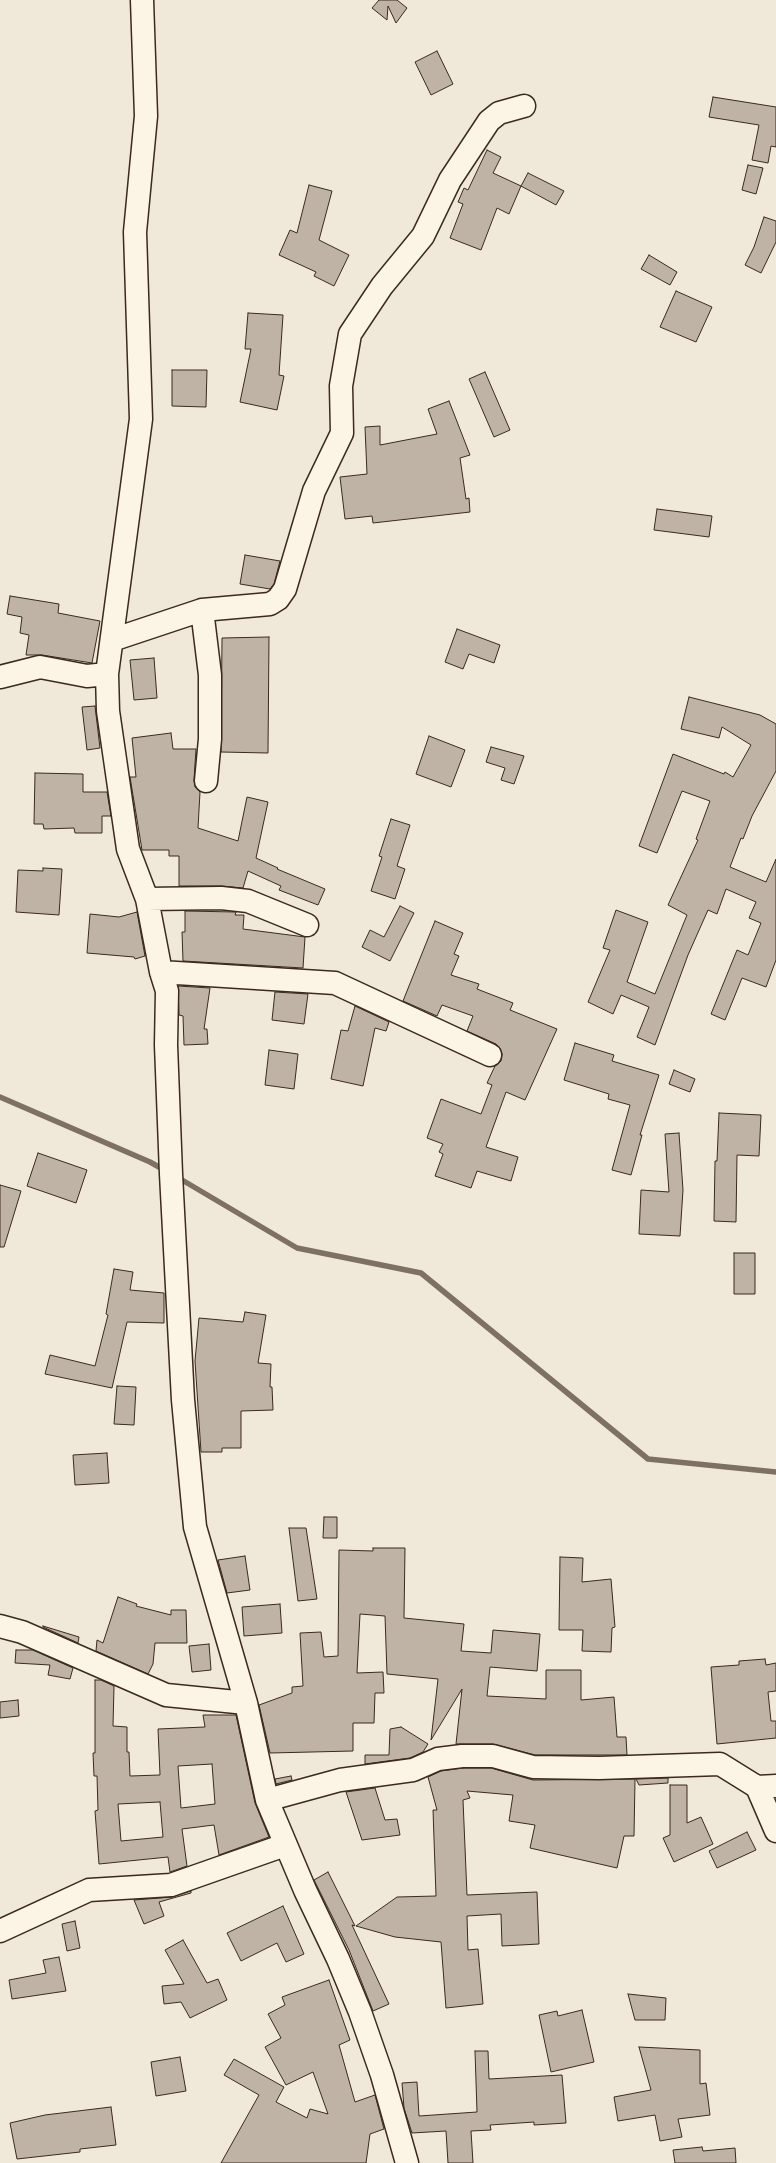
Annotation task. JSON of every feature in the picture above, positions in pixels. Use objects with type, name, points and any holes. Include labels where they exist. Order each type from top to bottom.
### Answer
[{"type":"street","points":[[142,0],[146,116],[135,232],[141,419],[107,674],[108,711],[128,849],[147,899],[161,972],[167,991],[166,1045],[172,1197],[183,1400],[195,1527],[246,1703],[267,1800],[285,1845],[338,1959],[360,2012],[382,2075],[407,2163]]},
{"type":"street","points":[[112,640],[202,610],[270,604],[278,599],[285,589],[314,491],[342,433],[341,386],[350,334],[382,286],[423,236],[450,180],[489,121],[499,113],[524,106]]},
{"type":"street","points":[[202,610],[210,675],[210,739],[206,781]]},
{"type":"street","points":[[0,677],[40,667],[87,676],[107,674]]},
{"type":"street","points":[[147,899],[221,898],[248,901],[307,925]]},
{"type":"street","points":[[161,972],[336,983],[490,1055]]},
{"type":"street","points":[[0,1626],[29,1635],[166,1695],[246,1703]]},
{"type":"street","points":[[267,1800],[340,1780],[413,1770],[438,1759],[462,1756],[493,1756],[533,1767],[599,1768],[720,1764],[766,1787],[776,1831]]},
{"type":"street","points":[[0,1931],[89,1890],[171,1884],[285,1845]]},
{"type":"building","points":[[379,0],[397,0],[407,8],[396,23],[388,6],[387,20],[372,8]]},
{"type":"building","points":[[437,51],[453,84],[431,95],[415,62]]},
{"type":"building","points":[[713,97],[776,107],[776,147],[771,146],[768,163],[752,160],[759,125],[709,117]]},
{"type":"building","points":[[487,150],[501,157],[493,173],[521,186],[509,214],[497,208],[481,250],[450,238],[463,204],[458,202],[464,188],[468,190]]},
{"type":"building","points":[[748,165],[763,168],[756,194],[742,190]]},
{"type":"building","points":[[528,173],[564,191],[556,205],[521,186]]},
{"type":"building","points":[[309,185],[332,191],[319,240],[349,255],[334,286],[314,276],[316,272],[279,255],[290,230],[297,233]]},
{"type":"building","points":[[764,217],[776,221],[776,242],[761,273],[745,265],[754,247]]},
{"type":"building","points":[[649,255],[677,272],[670,285],[641,269]]},
{"type":"building","points":[[676,291],[712,307],[696,342],[660,327]]},
{"type":"building","points":[[248,313],[283,315],[279,375],[284,376],[277,410],[240,402],[251,349],[245,349]]},
{"type":"building","points":[[172,370],[207,370],[206,407],[172,406]]},
{"type":"building","points":[[485,372],[510,430],[494,437],[469,379]]},
{"type":"building","points":[[449,401],[470,455],[460,458],[466,499],[469,498],[470,512],[373,523],[372,516],[345,519],[340,477],[367,474],[365,427],[380,426],[380,445],[437,434],[428,409]]},
{"type":"building","points":[[657,509],[712,516],[709,537],[654,530]]},
{"type":"building","points":[[245,555],[280,561],[274,584],[270,589],[240,584]]},
{"type":"building","points":[[10,596],[59,604],[58,613],[100,621],[92,663],[42,655],[26,655],[29,635],[20,633],[22,617],[7,614]]},
{"type":"building","points":[[457,629],[500,645],[494,663],[469,654],[463,669],[445,662]]},
{"type":"building","points":[[269,637],[268,753],[221,752],[222,638]]},
{"type":"building","points":[[154,658],[157,698],[134,700],[130,660]]},
{"type":"building","points":[[689,697],[760,715],[776,724],[776,771],[752,816],[743,839],[741,838],[730,867],[766,882],[776,859],[776,960],[766,987],[742,978],[725,1020],[711,1014],[737,950],[748,955],[761,923],[749,918],[756,902],[726,889],[717,914],[708,910],[688,955],[655,1045],[637,1037],[649,1007],[621,995],[613,1014],[588,1002],[610,950],[603,948],[616,910],[648,922],[627,982],[655,994],[687,915],[668,905],[698,840],[696,839],[710,801],[682,791],[657,853],[639,846],[673,754],[724,774],[725,772],[733,777],[751,745],[722,727],[719,738],[681,729]]},
{"type":"building","points":[[95,706],[100,748],[87,750],[82,707]]},
{"type":"building","points":[[171,733],[173,749],[196,749],[194,780],[195,787],[200,792],[198,828],[238,841],[247,797],[268,802],[256,858],[278,868],[277,869],[325,889],[318,905],[279,890],[281,886],[248,871],[243,888],[221,886],[179,886],[179,856],[169,856],[169,850],[142,850],[130,777],[136,777],[132,738]]},
{"type":"building","points":[[429,736],[465,750],[451,787],[416,774]]},
{"type":"building","points":[[491,747],[524,756],[514,784],[501,780],[505,768],[486,762]]},
{"type":"building","points":[[35,773],[83,774],[83,792],[107,792],[111,816],[102,816],[102,833],[75,833],[74,828],[44,829],[43,824],[34,824]]},
{"type":"building","points":[[391,819],[410,825],[397,866],[405,869],[395,899],[371,891],[382,857],[379,856]]},
{"type":"building","points":[[43,868],[62,869],[59,915],[16,912],[18,870],[43,871]]},
{"type":"building","points":[[400,906],[414,913],[390,961],[362,947],[370,930],[384,937]]},
{"type":"building","points":[[185,911],[236,912],[235,915],[244,915],[243,929],[305,937],[303,968],[183,961],[182,932],[185,932]]},
{"type":"building","points":[[137,912],[145,956],[135,959],[134,957],[87,953],[90,914],[119,917]]},
{"type":"building","points":[[435,921],[463,933],[454,954],[459,956],[451,975],[479,984],[477,989],[513,1003],[510,1010],[557,1029],[525,1100],[506,1092],[486,1147],[518,1157],[511,1181],[477,1171],[471,1188],[435,1176],[443,1154],[439,1152],[443,1144],[427,1138],[441,1099],[481,1114],[492,1085],[487,1083],[495,1066],[501,1061],[502,1054],[500,1048],[496,1044],[467,1031],[473,1016],[442,1005],[437,1016],[403,1001]]},
{"type":"building","points":[[178,986],[210,988],[204,1029],[207,1029],[208,1044],[184,1045],[183,1016],[179,1015]]},
{"type":"building","points":[[275,992],[308,994],[304,1024],[272,1020]]},
{"type":"building","points":[[355,1006],[389,1022],[386,1031],[375,1028],[363,1086],[331,1079],[341,1030],[348,1031]]},
{"type":"building","points":[[575,1043],[614,1055],[612,1061],[659,1075],[640,1135],[642,1135],[631,1175],[612,1170],[630,1105],[608,1099],[609,1094],[564,1080]]},
{"type":"building","points":[[269,1050],[298,1054],[294,1089],[265,1085]]},
{"type":"building","points":[[674,1070],[695,1079],[690,1092],[669,1084]]},
{"type":"building","points":[[719,1113],[761,1115],[759,1156],[737,1155],[736,1222],[714,1221],[715,1161],[717,1161]]},
{"type":"building","points":[[679,1133],[683,1190],[680,1236],[639,1234],[641,1190],[669,1192],[665,1134]]},
{"type":"building","points":[[38,1153],[87,1170],[76,1203],[27,1186]]},
{"type":"building","points":[[0,1185],[21,1191],[4,1247],[0,1247]]},
{"type":"building","points":[[734,1253],[755,1253],[755,1294],[734,1294]]},
{"type":"building","points":[[114,1269],[133,1272],[130,1290],[164,1293],[164,1323],[127,1322],[112,1388],[45,1374],[50,1355],[95,1366],[108,1315],[106,1314]]},
{"type":"building","points":[[245,1312],[266,1315],[258,1363],[271,1364],[270,1387],[272,1387],[273,1410],[241,1411],[241,1448],[222,1448],[222,1452],[201,1452],[195,1361],[199,1318],[243,1322]]},
{"type":"building","points":[[117,1386],[136,1387],[134,1425],[114,1424]]},
{"type":"building","points":[[107,1453],[109,1483],[75,1485],[73,1455]]},
{"type":"building","points":[[324,1517],[337,1517],[337,1538],[323,1538]]},
{"type":"building","points":[[289,1528],[306,1528],[317,1599],[298,1601]]},
{"type":"building","points":[[373,1548],[405,1548],[404,1618],[464,1624],[461,1651],[491,1653],[493,1630],[540,1634],[537,1671],[490,1667],[487,1696],[546,1699],[546,1670],[581,1670],[581,1700],[614,1697],[617,1737],[626,1737],[627,1755],[535,1755],[493,1744],[456,1744],[462,1689],[431,1740],[438,1679],[387,1674],[385,1616],[360,1614],[357,1673],[383,1672],[384,1693],[375,1693],[374,1723],[353,1723],[353,1751],[270,1753],[259,1705],[292,1693],[292,1687],[303,1686],[300,1633],[321,1632],[324,1657],[338,1656],[339,1550],[373,1551]]},
{"type":"building","points":[[245,1556],[250,1590],[227,1593],[218,1560]]},
{"type":"building","points":[[560,1557],[583,1558],[582,1582],[611,1579],[615,1627],[612,1628],[611,1652],[582,1651],[583,1630],[559,1630]]},
{"type":"building","points":[[118,1597],[137,1604],[136,1606],[171,1615],[171,1610],[186,1610],[187,1643],[155,1643],[153,1664],[148,1674],[96,1651],[97,1640],[103,1643]]},
{"type":"building","points":[[280,1604],[282,1633],[244,1636],[242,1607]]},
{"type":"building","points":[[43,1627],[79,1637],[78,1643]]},
{"type":"building","points":[[209,1644],[211,1670],[192,1672],[189,1646]]},
{"type":"building","points":[[16,1650],[33,1650],[73,1668],[70,1679],[48,1675],[50,1665],[15,1663]]},
{"type":"building","points":[[765,1659],[766,1665],[776,1663],[776,1691],[768,1692],[771,1721],[776,1721],[776,1738],[717,1744],[711,1667],[739,1665],[739,1661]]},
{"type":"building","points":[[95,1680],[101,1680],[114,1686],[113,1726],[127,1727],[127,1752],[129,1752],[130,1776],[160,1775],[158,1729],[205,1727],[203,1715],[236,1715],[255,1803],[269,1837],[219,1855],[214,1825],[182,1829],[187,1866],[170,1872],[168,1857],[99,1864],[95,1811],[98,1810],[97,1776],[94,1776],[93,1753],[95,1753]],"holes":[[[212,1764],[215,1804],[181,1808],[178,1766]],[[160,1802],[163,1837],[121,1841],[118,1804]]]},
{"type":"building","points":[[18,1700],[19,1716],[0,1718],[0,1702]]},
{"type":"building","points":[[401,1727],[428,1744],[423,1752],[410,1758],[365,1764],[365,1755],[389,1755],[390,1729]]},
{"type":"building","points":[[463,1768],[491,1768],[533,1780],[635,1779],[634,1836],[624,1836],[617,1868],[530,1848],[535,1825],[509,1821],[513,1795],[467,1791],[470,1798],[463,1800],[467,1895],[537,1892],[539,1944],[502,1946],[501,1914],[467,1916],[468,1950],[478,1949],[483,2004],[446,2008],[441,1942],[395,1937],[356,1926],[397,1897],[436,1896],[433,1810],[437,1810],[428,1777],[441,1771]]},
{"type":"building","points":[[291,1776],[292,1780],[276,1784],[275,1779]]},
{"type":"building","points":[[668,1778],[668,1783],[639,1785],[636,1779]]},
{"type":"building","points":[[670,1785],[687,1785],[687,1823],[701,1817],[713,1844],[674,1862],[663,1838],[670,1835]]},
{"type":"building","points":[[375,1788],[385,1820],[397,1819],[400,1835],[362,1840],[346,1792]]},
{"type":"building","points":[[747,1832],[756,1850],[717,1868],[709,1851]]},
{"type":"building","points":[[328,1872],[355,1926],[352,1925],[389,2004],[373,2011],[349,1950],[314,1880]]},
{"type":"building","points":[[191,1891],[191,1893],[159,1902],[164,1916],[144,1924],[134,1900],[172,1897]]},
{"type":"building","points":[[283,1906],[304,1954],[286,1962],[277,1943],[241,1961],[227,1933]]},
{"type":"building","points":[[75,1921],[80,1948],[67,1951],[62,1924]]},
{"type":"building","points":[[183,1940],[207,1983],[218,1979],[227,2000],[190,2018],[181,2002],[164,2004],[162,1986],[184,1984],[165,1950]]},
{"type":"building","points":[[59,1957],[66,1991],[12,1999],[9,1980],[46,1973],[43,1960]]},
{"type":"building","points":[[329,1980],[350,2040],[339,2045],[355,2102],[375,2095],[384,2129],[370,2134],[366,2163],[221,2163],[259,2095],[224,2075],[234,2059],[284,2087],[276,2102],[307,2118],[310,2109],[328,2114],[313,2072],[286,2085],[265,2047],[281,2038],[268,2014],[285,2005],[282,1997]]},
{"type":"building","points":[[628,1994],[666,1998],[665,2020],[635,2020]]},
{"type":"building","points":[[582,2010],[594,2062],[551,2072],[539,2015],[557,2011],[558,2016]]},
{"type":"building","points":[[639,2047],[700,2050],[700,2084],[706,2083],[710,2115],[678,2119],[682,2137],[660,2141],[655,2115],[618,2121],[614,2097],[651,2090]]},
{"type":"building","points":[[475,2051],[488,2051],[489,2079],[562,2075],[566,2123],[534,2125],[534,2122],[490,2125],[491,2130],[471,2131],[473,2163],[448,2163],[446,2131],[412,2133],[404,2108],[402,2083],[417,2082],[419,2116],[477,2112]]},
{"type":"building","points":[[180,2057],[186,2091],[156,2096],[151,2062]]},
{"type":"building","points":[[111,2107],[116,2145],[80,2149],[80,2152],[17,2159],[10,2123],[45,2115]]},
{"type":"building","points":[[702,2147],[703,2151],[735,2148],[736,2163],[675,2163],[673,2150]]},
{"type":"waterway","points":[[0,1097],[150,1162],[166,1171]]},
{"type":"waterway","points":[[177,1177],[297,1248],[421,1273],[648,1459],[776,1472]]}]
